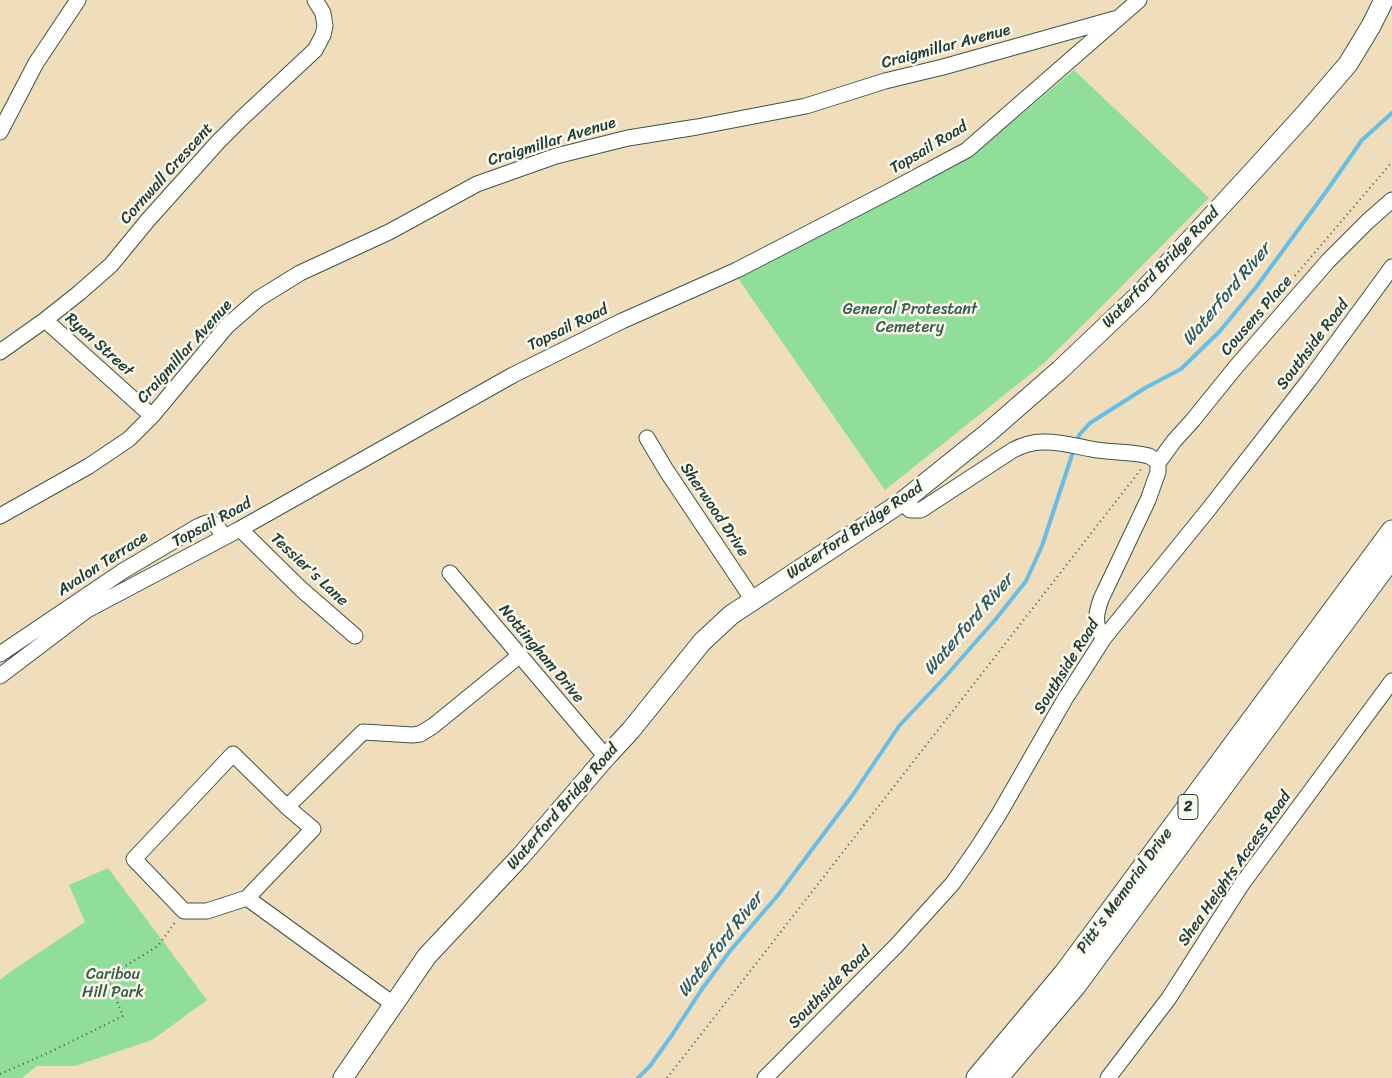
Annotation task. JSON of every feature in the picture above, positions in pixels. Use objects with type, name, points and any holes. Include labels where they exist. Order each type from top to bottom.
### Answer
[{"type":"highway","name":"Pitt's Memorial Drive","points":[[977,1078],[1064,974],[1392,531]]},
{"type":"highway","name":"Pitt's Memorial Drive","points":[[997,1078],[1075,986],[1392,557]]},
{"type":"main road","name":"Waterford Bridge Road","points":[[343,1078],[426,956],[520,857],[631,730],[702,642],[730,615],[902,502],[1011,414],[1067,363],[1142,292],[1348,64],[1384,0]]},
{"type":"street","points":[[0,132],[36,63],[78,0]]},
{"type":"street","name":"Cornwall Crescent","points":[[0,352],[45,320],[111,265],[148,220],[218,142],[315,50],[323,35],[325,26],[322,13],[315,0]]},
{"type":"street","name":"Topsail Road","points":[[0,676],[87,610],[240,529],[512,375],[622,321],[737,270],[967,150],[1139,0]]},
{"type":"street","name":"Craigmillar Avenue","points":[[0,516],[90,466],[129,439],[152,416],[227,326],[258,299],[300,273],[389,232],[477,184],[556,156],[628,138],[806,106],[885,81],[943,67],[1122,16]]},
{"type":"street","name":"Cousens Place","points":[[1158,463],[1235,368],[1328,261],[1392,200]]},
{"type":"street","name":"Southside Road","points":[[765,1078],[896,946],[953,883],[999,814],[1065,699],[1104,638],[1208,510],[1310,379],[1392,267]]},
{"type":"street","name":"Ryan Street","points":[[45,320],[152,416]]},
{"type":"street","name":"Sherwood Drive","points":[[647,438],[666,470],[753,600]]},
{"type":"street","points":[[902,502],[910,510],[921,510],[1023,444],[1060,442],[1091,449],[1151,457],[1158,463],[1158,472],[1148,500],[1098,609],[1096,618],[1098,630],[1104,638]]},
{"type":"street","name":"Avalon Terrace","points":[[0,654],[123,571],[197,527],[207,522],[212,522],[216,524],[224,537]]},
{"type":"street","name":"Tessier's Lane","points":[[240,529],[301,589],[355,636]]},
{"type":"street","name":"Nottingham Drive","points":[[450,573],[606,757]]},
{"type":"street","points":[[287,808],[362,732],[404,736],[420,734],[433,726],[519,656]]},
{"type":"street","name":"Shea Heights Access Road","points":[[1108,1078],[1169,998],[1242,884],[1392,681]]},
{"type":"street","points":[[233,754],[287,808],[314,829],[247,898],[207,911],[184,911],[134,859],[233,754]]},
{"type":"street","points":[[247,898],[393,1004]]},
{"type":"path","points":[[667,1078],[1142,468]]},
{"type":"path","points":[[0,1074],[123,1016],[107,977],[158,946],[184,911]]},
{"type":"green space","name":"General Protestant Cemetery","points":[[1074,70],[1209,198],[1043,364],[885,490],[737,277],[973,155]]},
{"type":"green space","name":"Caribou Hill Park","points":[[108,868],[207,1000],[152,1040],[75,1066],[37,1066],[22,1078],[0,1078],[0,980],[85,922],[69,885]]},
{"type":"waterway","name":"Waterford River","points":[[1077,442],[1079,435],[1090,423],[1145,388],[1181,369],[1220,331],[1257,286],[1362,140],[1392,113]]},
{"type":"waterway","name":"Waterford River","points":[[638,1078],[650,1066],[730,951],[778,895],[852,796],[899,726],[995,620],[1026,581],[1042,546],[1074,449]]}]
